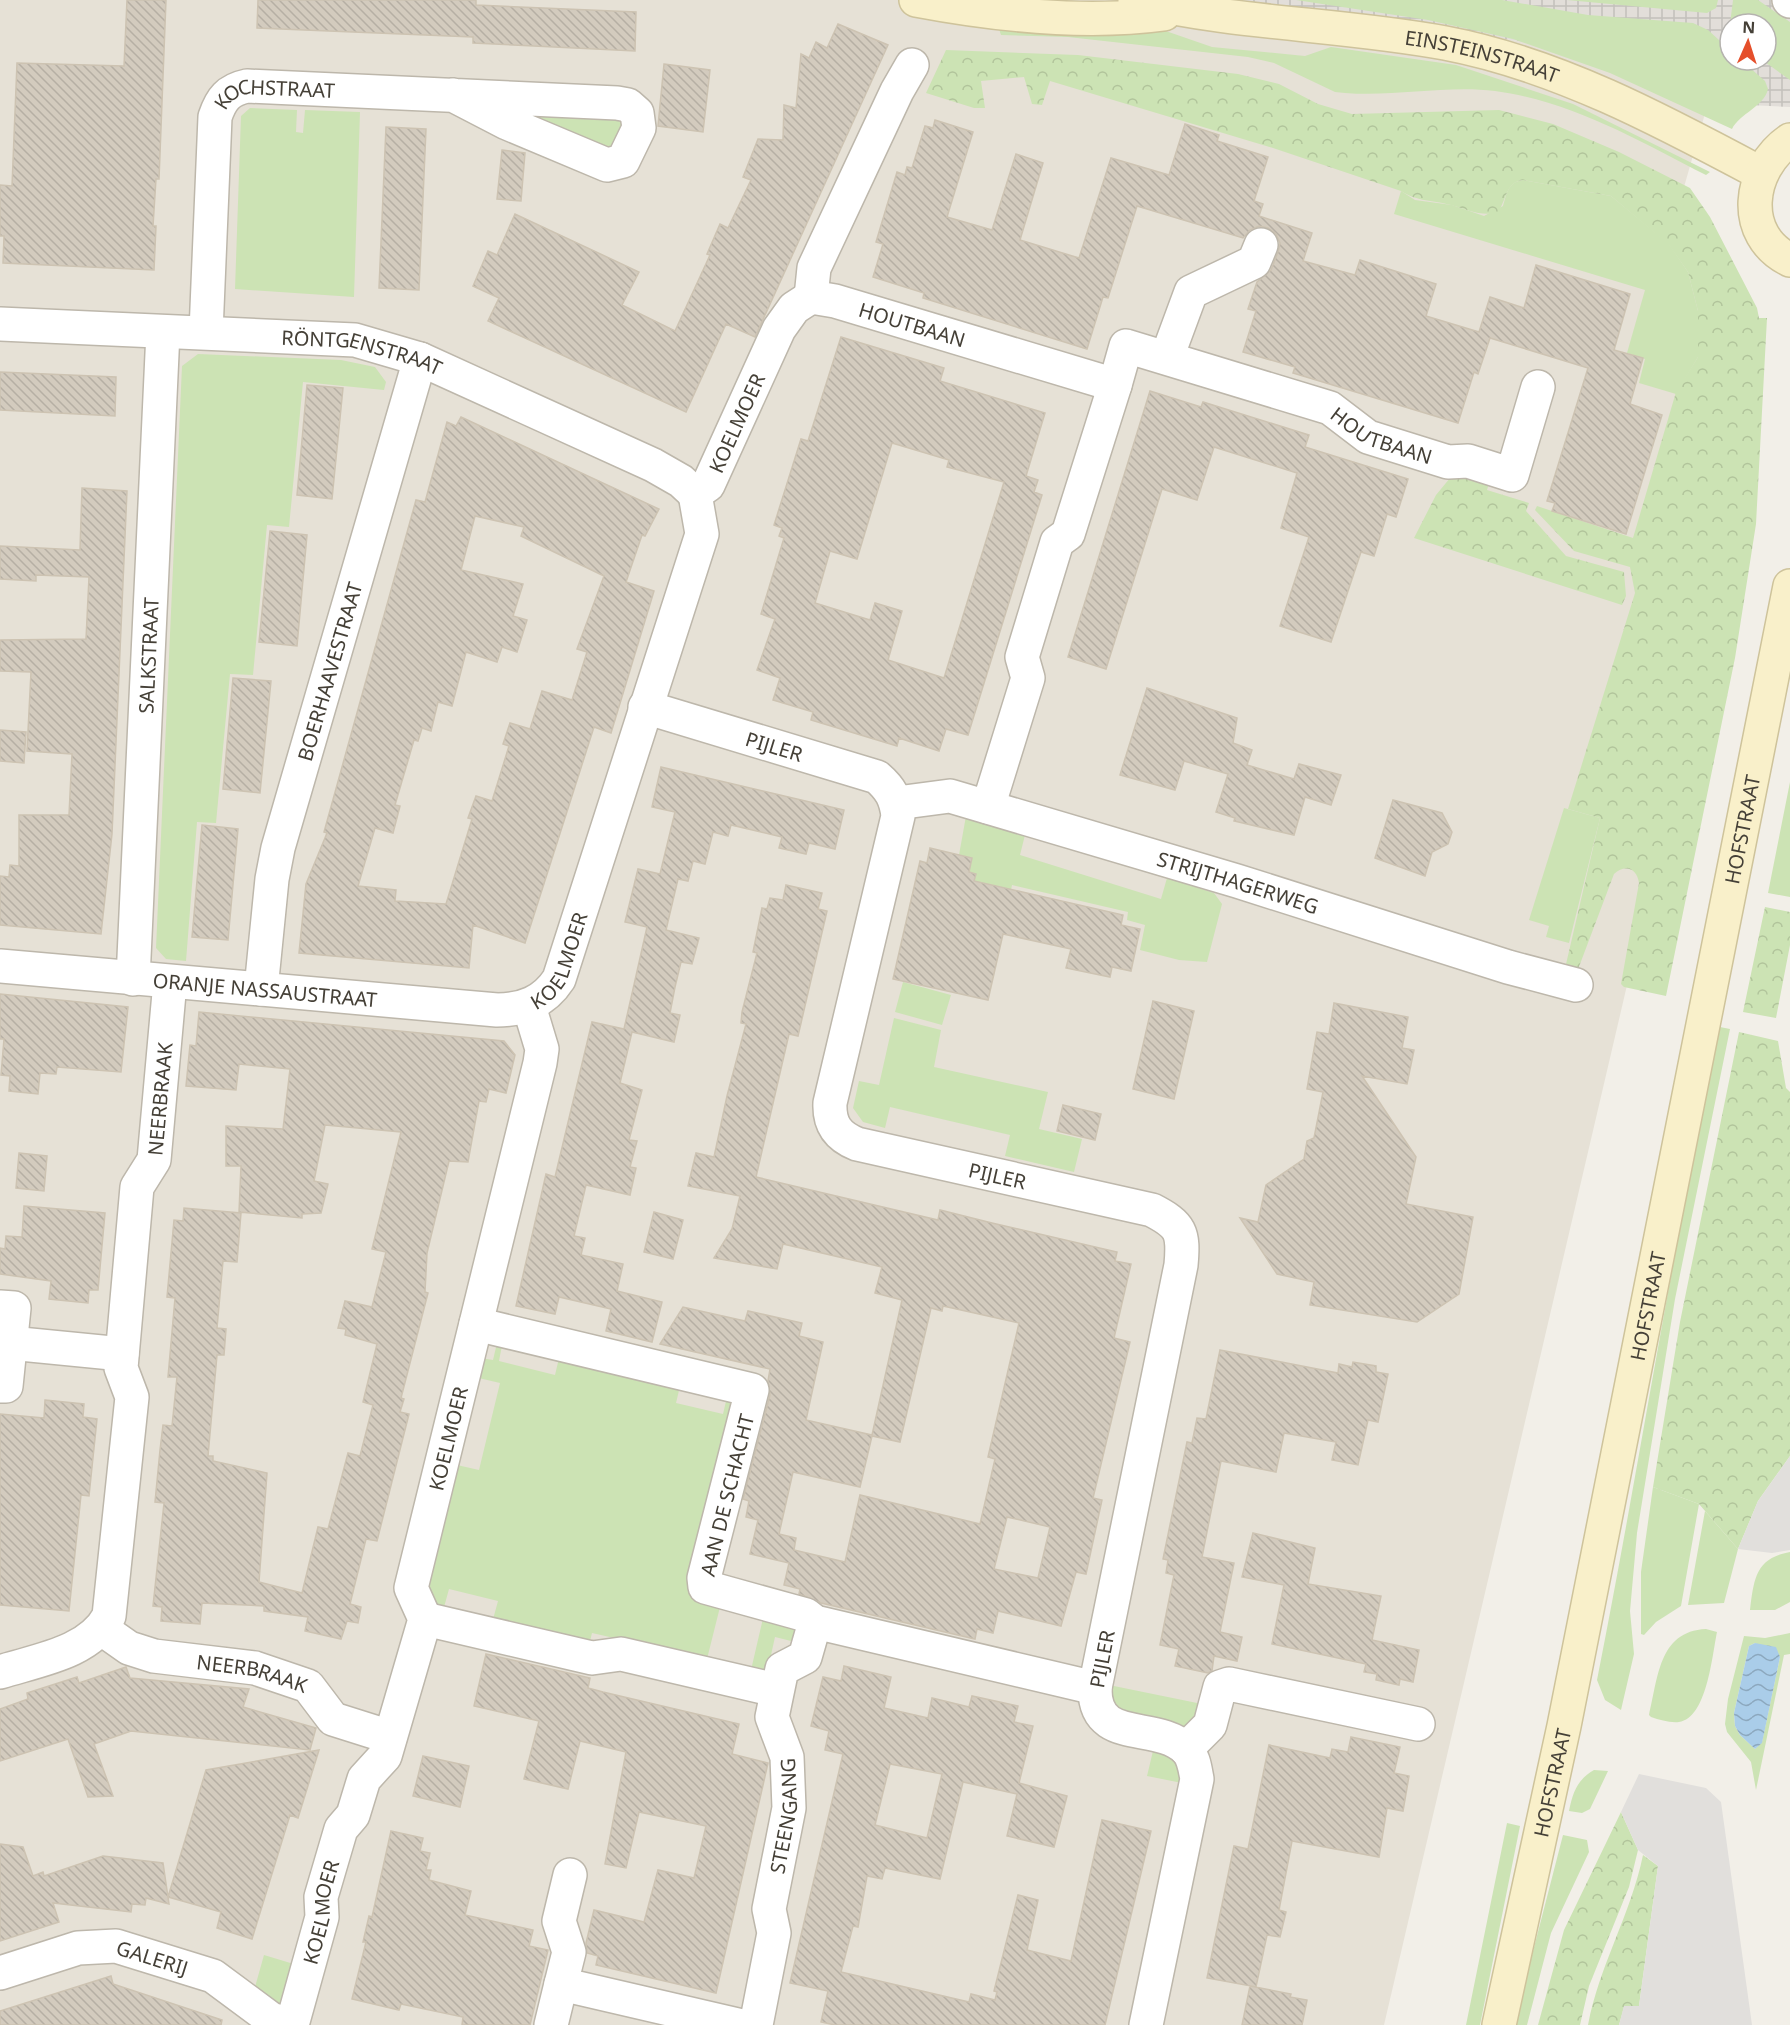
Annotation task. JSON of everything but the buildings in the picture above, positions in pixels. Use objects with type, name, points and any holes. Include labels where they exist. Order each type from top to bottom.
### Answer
[{"type":"main road","name":"EINSTEINSTRAAT","points":[[916,0],[986,12],[1065,17],[1137,18],[1184,12]]},
{"type":"main road","name":"EINSTEINSTRAAT","points":[[1135,0],[1184,12],[1446,44],[1526,64],[1603,96],[1760,173]]},
{"type":"main road","points":[[1790,140],[1772,154],[1760,173],[1755,191],[1755,211],[1760,229],[1770,244],[1790,260]]},
{"type":"main road","name":"HOFSTRAAT","points":[[1499,2025],[1564,1726],[1790,586]]},
{"type":"street","points":[[811,297],[814,268],[897,91],[912,65]]},
{"type":"street","name":"KOCHSTRAAT","points":[[206,332],[215,117],[226,94],[247,86],[617,103],[628,105],[637,112],[639,128],[623,161],[607,165],[507,123],[453,96]]},
{"type":"street","points":[[1167,357],[1191,292],[1254,262],[1261,245]]},
{"type":"street","name":"HOUTBAAN","points":[[811,297],[835,301],[1115,385]]},
{"type":"street","name":"KOELMOER","points":[[291,2025],[322,1917],[321,1897],[341,1829],[353,1815],[364,1779],[385,1756],[425,1619],[411,1588],[540,1063],[542,1049],[529,1005],[542,999],[558,979],[702,534],[695,494],[708,485],[786,316],[811,297]]},
{"type":"street","name":"RÖNTGENSTRAAT","points":[[0,324],[355,340],[420,359],[653,465],[681,481],[695,494]]},
{"type":"street","name":"SALKSTRAAT","points":[[133,979],[163,332]]},
{"type":"street","name":"HOUTBAAN","points":[[988,807],[1028,678],[1022,657],[1057,542],[1068,534],[1126,346],[1330,408],[1368,437],[1448,462],[1468,461],[1512,475],[1538,387]]},
{"type":"street","name":"BOERHAAVESTRAAT","points":[[261,988],[272,879],[279,848],[420,359]]},
{"type":"street","name":"PIJLER","points":[[645,707],[877,777],[890,788],[897,803],[895,839],[830,1103],[830,1117],[835,1130],[845,1139],[857,1144],[1152,1210],[1170,1220],[1180,1230],[1183,1243],[1136,1498],[1095,1688],[1095,1703],[1099,1714],[1108,1723],[1169,1740],[1186,1749]]},
{"type":"street","name":"STRIJTHAGERWEG","points":[[897,803],[950,796],[1508,967],[1576,985]]},
{"type":"street","name":"ORANJE NASSAUSTRAAT","points":[[0,966],[497,1010],[513,1010],[529,1005]]},
{"type":"street","name":"NEERBRAAK","points":[[170,982],[154,1160],[137,1187],[121,1368],[132,1397],[112,1603],[102,1629],[129,1648],[154,1656],[255,1668],[308,1686],[333,1719],[390,1737]]},
{"type":"street","points":[[0,1307],[14,1308],[6,1386],[0,1386]]},
{"type":"street","name":"AAN DE SCHACHT","points":[[476,1324],[752,1390],[704,1578],[705,1587],[806,1614],[815,1622],[1095,1688]]},
{"type":"street","points":[[10,1343],[122,1354]]},
{"type":"street","points":[[425,1619],[592,1658],[621,1654],[776,1690]]},
{"type":"street","name":"STEENGANG","points":[[756,2025],[774,1933],[769,1909],[789,1808],[786,1757],[772,1717],[782,1669],[805,1657],[815,1622]]},
{"type":"street","points":[[0,1672],[73,1648],[90,1640],[102,1629]]},
{"type":"street","points":[[1146,2025],[1197,1779],[1194,1762],[1186,1749],[1209,1725],[1216,1694],[1220,1687],[1229,1684],[1418,1724]]},
{"type":"street","points":[[551,2025],[569,1952],[559,1921],[570,1875]]},
{"type":"street","name":"GALERIJ","points":[[0,1973],[78,1948],[116,1946],[213,1976],[271,2019],[291,2025]]},
{"type":"street","points":[[561,1984],[631,2013],[738,2025]]},
{"type":"shaded area","points":[[0,0],[1230,0],[1555,46],[1708,103],[1678,208],[1740,307],[1653,874],[1384,2025],[0,2025]]},
{"type":"shaded area","points":[[1230,0],[1790,0],[1790,107],[1708,103],[1555,46]]},
{"type":"shaded area","points":[[1790,1456],[1790,1550],[1772,1553],[1738,1549],[1758,1501]]},
{"type":"shaded area","points":[[1639,1774],[1706,1788],[1721,1802],[1752,2025],[1619,2025],[1624,2006],[1639,2006],[1658,1866],[1638,1850],[1621,1812]]},
{"type":"green space","points":[[1296,0],[1502,0],[1588,15],[1693,23],[1708,30],[1718,39],[1718,72],[1755,72],[1765,81],[1768,89],[1762,101],[1740,119],[1732,129],[1610,73],[1513,39],[1428,20]]},
{"type":"green space","points":[[1567,0],[1718,0],[1716,8],[1707,13]]},
{"type":"green space","points":[[1733,0],[1758,0],[1775,12],[1732,12]]},
{"type":"green space","points":[[1778,14],[1790,22],[1790,80],[1778,71]]},
{"type":"green space","points":[[998,26],[1160,29],[1212,47],[1305,56],[1331,47],[1456,65],[1573,104],[1710,172],[1706,175],[1630,136],[1578,113],[1523,96],[1477,90],[1383,94],[1335,92],[1274,63],[1248,57],[1068,37],[1001,35]]},
{"type":"green space","points":[[946,50],[1078,55],[1238,74],[1279,84],[1318,104],[1352,114],[1499,110],[1553,124],[1619,152],[1690,188],[1710,217],[1757,308],[1759,318],[1767,318],[1756,524],[1735,658],[1666,996],[1624,987],[1621,984],[1639,883],[1636,874],[1626,868],[1614,874],[1577,972],[1563,977],[1600,818],[1568,809],[1635,593],[1630,567],[1574,551],[1535,510],[1537,506],[1633,538],[1676,392],[1698,357],[1698,311],[1688,272],[1669,245],[1611,196],[1523,180],[1513,184],[1497,213],[1479,213],[1413,197],[1273,148],[1050,81],[1042,105],[1032,104],[1024,77],[981,81],[985,108],[974,108],[926,93]]},
{"type":"green space","points":[[250,108],[297,110],[296,132],[303,133],[305,110],[360,112],[354,297],[235,289],[241,116]]},
{"type":"green space","points":[[525,114],[626,119],[613,154]]},
{"type":"green space","points":[[1523,180],[1611,196],[1669,244],[1688,272],[1698,311],[1698,357],[1676,394],[1639,383],[1645,359],[1627,353],[1645,290],[1394,214],[1401,191],[1415,200],[1452,205],[1484,216],[1503,206],[1511,186]]},
{"type":"green space","points":[[198,354],[341,360],[375,367],[386,382],[384,390],[303,382],[289,527],[267,525],[253,675],[230,674],[216,823],[197,822],[186,961],[166,959],[156,948],[182,366]]},
{"type":"green space","points":[[1455,472],[1489,483],[1487,490],[1529,503],[1526,511],[1566,556],[1624,572],[1626,596],[1622,605],[1414,538],[1436,495]]},
{"type":"green space","points":[[1790,782],[1790,897],[1768,893]]},
{"type":"green space","points":[[1564,808],[1600,818],[1569,943],[1546,937],[1549,926],[1529,920]]},
{"type":"green space","points":[[966,816],[1025,835],[1020,855],[1161,899],[1167,878],[1214,893],[1222,904],[1207,962],[1179,960],[1140,950],[1145,925],[1127,920],[1128,912],[1012,885],[1011,890],[974,881],[969,872],[972,858],[959,855]]},
{"type":"green space","points":[[1765,907],[1790,912],[1790,945],[1776,1018],[1743,1012]]},
{"type":"green space","points":[[903,982],[951,995],[942,1025],[895,1012]]},
{"type":"green space","points":[[894,1018],[941,1030],[934,1067],[1048,1092],[1039,1129],[1082,1139],[1074,1172],[1005,1156],[1010,1135],[890,1107],[885,1128],[863,1122],[853,1108],[859,1081],[879,1085]]},
{"type":"green space","points":[[1720,1027],[1730,1029],[1675,1299],[1637,1533],[1630,1611],[1634,1654],[1621,1710],[1605,1700],[1597,1680],[1687,1190]]},
{"type":"green space","points":[[1739,1032],[1778,1041],[1786,1088],[1790,1092],[1790,1456],[1758,1501],[1738,1549],[1699,1504],[1653,1487],[1680,1322]]},
{"type":"green space","points":[[498,1339],[503,1340],[499,1361],[555,1375],[560,1354],[681,1382],[676,1403],[723,1414],[728,1393],[742,1396],[695,1592],[722,1599],[707,1659],[592,1633],[589,1645],[492,1623],[498,1601],[449,1589],[443,1611],[435,1609],[423,1575],[457,1465],[479,1470],[500,1383],[470,1376],[475,1357],[493,1360]]},
{"type":"green space","points":[[1653,1487],[1699,1504],[1681,1606],[1656,1622],[1644,1635],[1641,1634],[1641,1572]]},
{"type":"green space","points":[[1705,1511],[1738,1549],[1724,1603],[1688,1605]]},
{"type":"green space","points":[[1790,1552],[1790,1602],[1775,1610],[1750,1610],[1755,1579],[1763,1565],[1770,1559]]},
{"type":"green space","points":[[764,1614],[799,1622],[795,1642],[775,1637],[767,1673],[751,1670]]},
{"type":"green space","points":[[1706,1629],[1717,1632],[1707,1684],[1696,1710],[1688,1718],[1679,1722],[1651,1717],[1649,1715],[1658,1673],[1669,1648],[1678,1638],[1690,1632]]},
{"type":"green space","points":[[1790,1633],[1790,1654],[1784,1655],[1756,1790],[1751,1762],[1727,1732],[1725,1724],[1728,1699],[1744,1636],[1765,1638]],"holes":[[[1755,1643],[1780,1657],[1762,1742],[1755,1749],[1740,1735],[1735,1726],[1734,1713],[1749,1646]]]},
{"type":"green space","points":[[1109,1685],[1202,1704],[1199,1722],[1184,1733],[1126,1717],[1114,1706]]},
{"type":"green space","points":[[1153,1751],[1175,1761],[1180,1769],[1182,1783],[1147,1776]]},
{"type":"green space","points":[[1594,1770],[1608,1771],[1590,1809],[1582,1813],[1569,1811],[1577,1787],[1583,1778]]},
{"type":"green space","points":[[1621,1812],[1638,1850],[1629,1887],[1589,1986],[1580,2025],[1538,2025],[1564,1930]]},
{"type":"green space","points":[[1507,1823],[1520,1826],[1480,2025],[1466,2025]]},
{"type":"green space","points":[[1563,1835],[1587,1840],[1589,1852],[1551,1933],[1527,2025],[1514,2025]]},
{"type":"green space","points":[[1643,1855],[1658,1866],[1639,2006],[1624,2007],[1619,2025],[1588,2025],[1600,1982],[1638,1877]]},
{"type":"green space","points":[[264,1955],[297,1965],[285,2004],[274,2009],[255,1987]]},
{"type":"water","points":[[1755,1643],[1776,1647],[1780,1657],[1762,1743],[1755,1749],[1740,1735],[1735,1726],[1734,1713],[1749,1646]]}]
